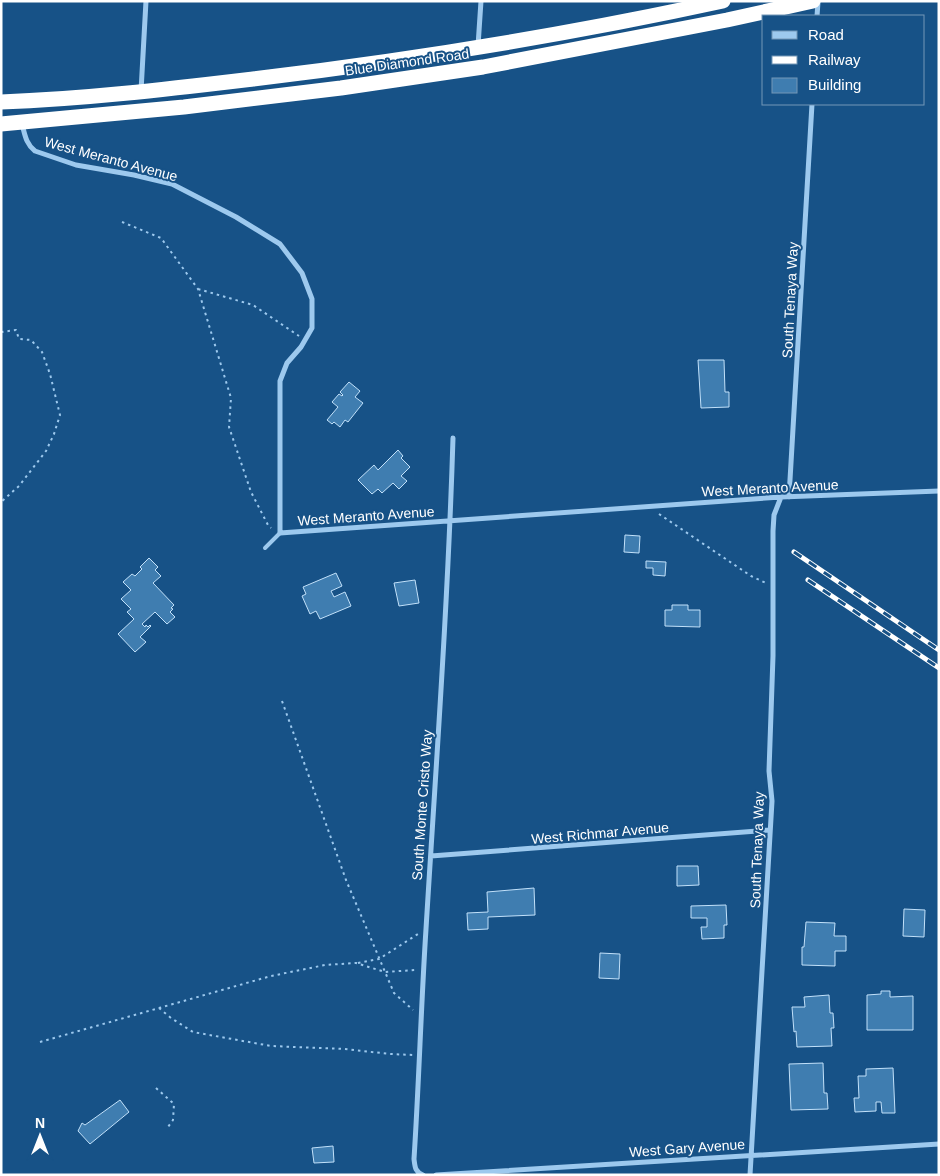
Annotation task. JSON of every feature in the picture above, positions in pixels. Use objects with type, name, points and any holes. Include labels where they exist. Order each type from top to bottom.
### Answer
[{"type":"highway","name":"Blue Diamond Road","points":[[1,102],[43,101],[141,92],[325,70],[478,48],[587,29],[723,1]]},
{"type":"highway","name":"Blue Diamond Road","points":[[1,124],[184,107],[341,88],[482,67],[727,20],[813,1]]},
{"type":"street","points":[[141,92],[146,1]]},
{"type":"street","points":[[478,48],[481,1]]},
{"type":"street","points":[[817,15],[818,1]]},
{"type":"street","name":"South Tenaya Way","points":[[789,497],[812,105]]},
{"type":"street","name":"West Meranto Avenue","points":[[22,123],[27,142],[35,151],[76,164],[172,184],[236,217],[280,244],[302,273],[312,300],[312,328],[305,341],[287,363],[280,380],[280,533],[781,497],[939,491]]},
{"type":"street","name":"South Monte Cristo Way","points":[[420,1174],[415,1168],[414,1159],[420,1055],[420,1016],[451,521],[453,438]]},
{"type":"street","name":"South Tenaya Way","points":[[750,1175],[772,801],[769,770],[773,656],[773,523],[781,497]]},
{"type":"street","name":"West Richmar Avenue","points":[[431,856],[770,830]]},
{"type":"street","name":"West Gary Avenue","points":[[436,1175],[939,1144]]},
{"type":"lane","points":[[265,548],[280,533]]},
{"type":"path","points":[[122,222],[161,238],[198,289],[231,398],[229,427],[250,492],[268,525],[280,533]]},
{"type":"path","points":[[198,289],[253,306],[287,327],[305,341]]},
{"type":"path","points":[[1,332],[16,330],[19,339],[31,340],[42,352],[50,374],[60,415],[46,451],[19,486],[1,502]]},
{"type":"path","points":[[648,507],[700,540],[751,576],[773,586]]},
{"type":"path","points":[[282,701],[346,880],[394,993],[420,1016]]},
{"type":"path","points":[[40,1042],[271,976],[325,965],[380,959],[426,928]]},
{"type":"path","points":[[354,963],[385,972],[423,970]]},
{"type":"path","points":[[158,1007],[193,1032],[261,1045],[420,1055]]},
{"type":"path","points":[[156,1088],[174,1104],[173,1120],[168,1127]]},
{"type":"building","points":[[698,360],[724,360],[725,392],[729,392],[729,407],[701,408]]},
{"type":"building","points":[[349,382],[360,391],[355,397],[363,403],[348,422],[345,420],[340,427],[334,422],[332,424],[327,420],[338,407],[332,402],[339,394],[343,395],[340,392]]},
{"type":"building","points":[[398,450],[403,456],[401,458],[410,467],[401,476],[407,481],[399,489],[393,483],[382,493],[378,489],[372,494],[358,480],[374,465],[378,470]]},
{"type":"building","points":[[625,535],[640,536],[639,553],[624,552]]},
{"type":"building","points":[[149,558],[158,567],[155,570],[161,576],[153,583],[174,605],[170,612],[175,617],[167,624],[155,612],[142,624],[145,627],[146,625],[148,627],[151,626],[140,637],[146,642],[135,652],[118,634],[134,619],[127,612],[131,609],[121,599],[131,590],[123,582],[132,574],[135,576],[142,569],[140,567]]},
{"type":"building","points":[[646,561],[666,562],[665,576],[653,575],[653,568],[646,568]]},
{"type":"building","points":[[336,573],[342,586],[331,591],[334,597],[345,592],[351,606],[320,619],[316,611],[310,614],[302,596],[306,594],[303,587]]},
{"type":"building","points":[[415,580],[419,603],[399,606],[394,583]]},
{"type":"building","points":[[672,605],[688,605],[688,610],[700,610],[700,627],[665,626],[665,610],[672,610]]},
{"type":"building","points":[[677,866],[698,866],[699,885],[677,886]]},
{"type":"building","points":[[534,888],[535,915],[488,917],[488,929],[468,930],[467,913],[488,912],[487,892]]},
{"type":"building","points":[[726,905],[727,925],[724,925],[724,938],[702,939],[701,927],[707,927],[707,918],[691,918],[691,906]]},
{"type":"building","points":[[904,909],[925,910],[924,937],[903,936]]},
{"type":"building","points":[[806,922],[835,923],[834,936],[846,936],[846,951],[835,951],[835,966],[802,965],[802,947],[804,947]]},
{"type":"building","points":[[600,953],[620,954],[619,979],[599,978]]},
{"type":"building","points":[[881,991],[890,991],[890,997],[913,996],[913,1030],[867,1030],[867,995],[881,994]]},
{"type":"building","points":[[829,995],[830,1013],[833,1013],[834,1028],[831,1028],[832,1046],[797,1047],[792,1007],[805,1007],[804,997]]},
{"type":"building","points":[[823,1063],[824,1093],[827,1093],[828,1109],[791,1110],[789,1064]]},
{"type":"building","points":[[893,1068],[895,1113],[882,1113],[881,1102],[876,1102],[876,1111],[855,1112],[854,1098],[859,1098],[858,1076],[866,1076],[866,1069]]},
{"type":"building","points":[[120,1100],[129,1112],[90,1144],[78,1131],[82,1123],[85,1125]]},
{"type":"building","points":[[333,1146],[334,1162],[314,1163],[312,1148]]},
{"type":"railway","points":[[794,552],[939,650]]},
{"type":"railway","points":[[808,580],[939,668]]}]
